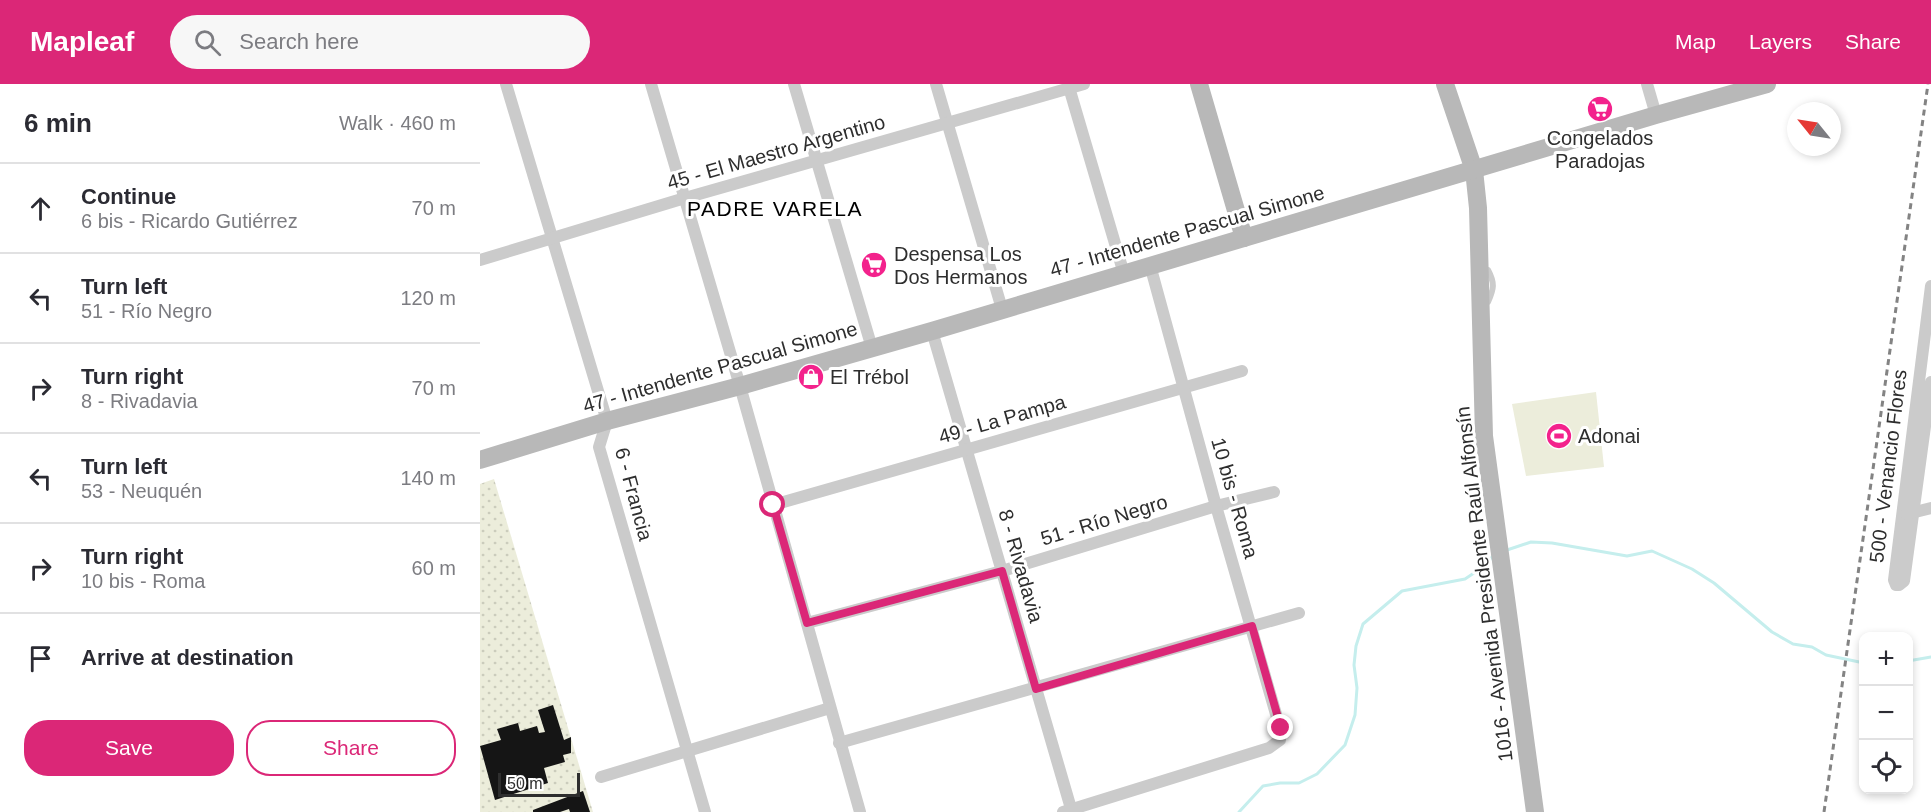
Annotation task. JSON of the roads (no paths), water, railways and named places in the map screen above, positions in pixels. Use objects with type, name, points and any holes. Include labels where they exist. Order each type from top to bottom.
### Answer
[{"type":"street","name":"6 - Francia","points":[[507,84],[607,421],[600,447],[705,812]]},
{"type":"street","points":[[651,84],[740,386],[860,812]]},
{"type":"street","points":[[794,84],[872,348]]},
{"type":"street","points":[[936,84],[1002,309]]},
{"type":"street","name":"45 - El Maestro Argentino","points":[[480,260],[1068,86],[1084,84]]},
{"type":"street","points":[[1199,84],[1244,238]]},
{"type":"street","name":"1016 - Avenida Presidente Raúl Alfonsín","points":[[1445,84],[1474,170],[1478,208],[1484,436],[1535,812]]},
{"type":"street","points":[[1647,84],[1656,115]]},
{"type":"street","name":"47 - Intendente Pascual Simone","points":[[480,460],[607,421],[932,331],[1767,84]]},
{"type":"street","points":[[1068,86],[1124,274]]},
{"type":"street","name":"10 bis - Roma","points":[[1069,811],[1269,748],[1280,740],[1281,728],[1216,507],[1150,265]]},
{"type":"street","name":"500 - Venancio Flores","points":[[1906,514],[1914,417],[1931,286]]},
{"type":"street","name":"8 - Rivadavia","points":[[932,331],[1069,811]]},
{"type":"street","name":"49 - La Pampa","points":[[773,505],[1242,371]]},
{"type":"street","name":"500 - Venancio Flores","points":[[1906,514],[1929,413],[1931,382]]},
{"type":"street","points":[[1914,417],[1929,413]]},
{"type":"street","name":"51 - Río Negro","points":[[807,623],[1002,571],[1274,492]]},
{"type":"street","points":[[1906,514],[1931,508]]},
{"type":"street","points":[[839,743],[1299,613]]},
{"type":"street","points":[[601,777],[830,708]]},
{"type":"waterway","points":[[1507,550],[1531,542],[1552,543],[1627,556],[1652,551],[1692,569],[1714,583],[1772,632],[1793,644],[1812,647],[1826,655],[1859,662]]},
{"type":"waterway","points":[[1239,812],[1263,786],[1299,783],[1317,774],[1345,745],[1355,715],[1357,688],[1354,665],[1356,646],[1363,624],[1402,591],[1465,579],[1486,565],[1493,556]]},
{"type":"waterway","points":[[1913,660],[1931,657]]},
{"type":"railway","points":[[1824,812],[1928,84]]},
{"type":"place","name":"Congelados Paradojas","points":[[1600,109]]},
{"type":"place","name":"Despensa Los Dos Hermanos","points":[[874,265]]},
{"type":"place","name":"El Trébol","points":[[811,377]]},
{"type":"place","name":"Adonai","points":[[1559,436]]},
{"type":"district","name":"PADRE VARELA","points":[[775,208]]}]
